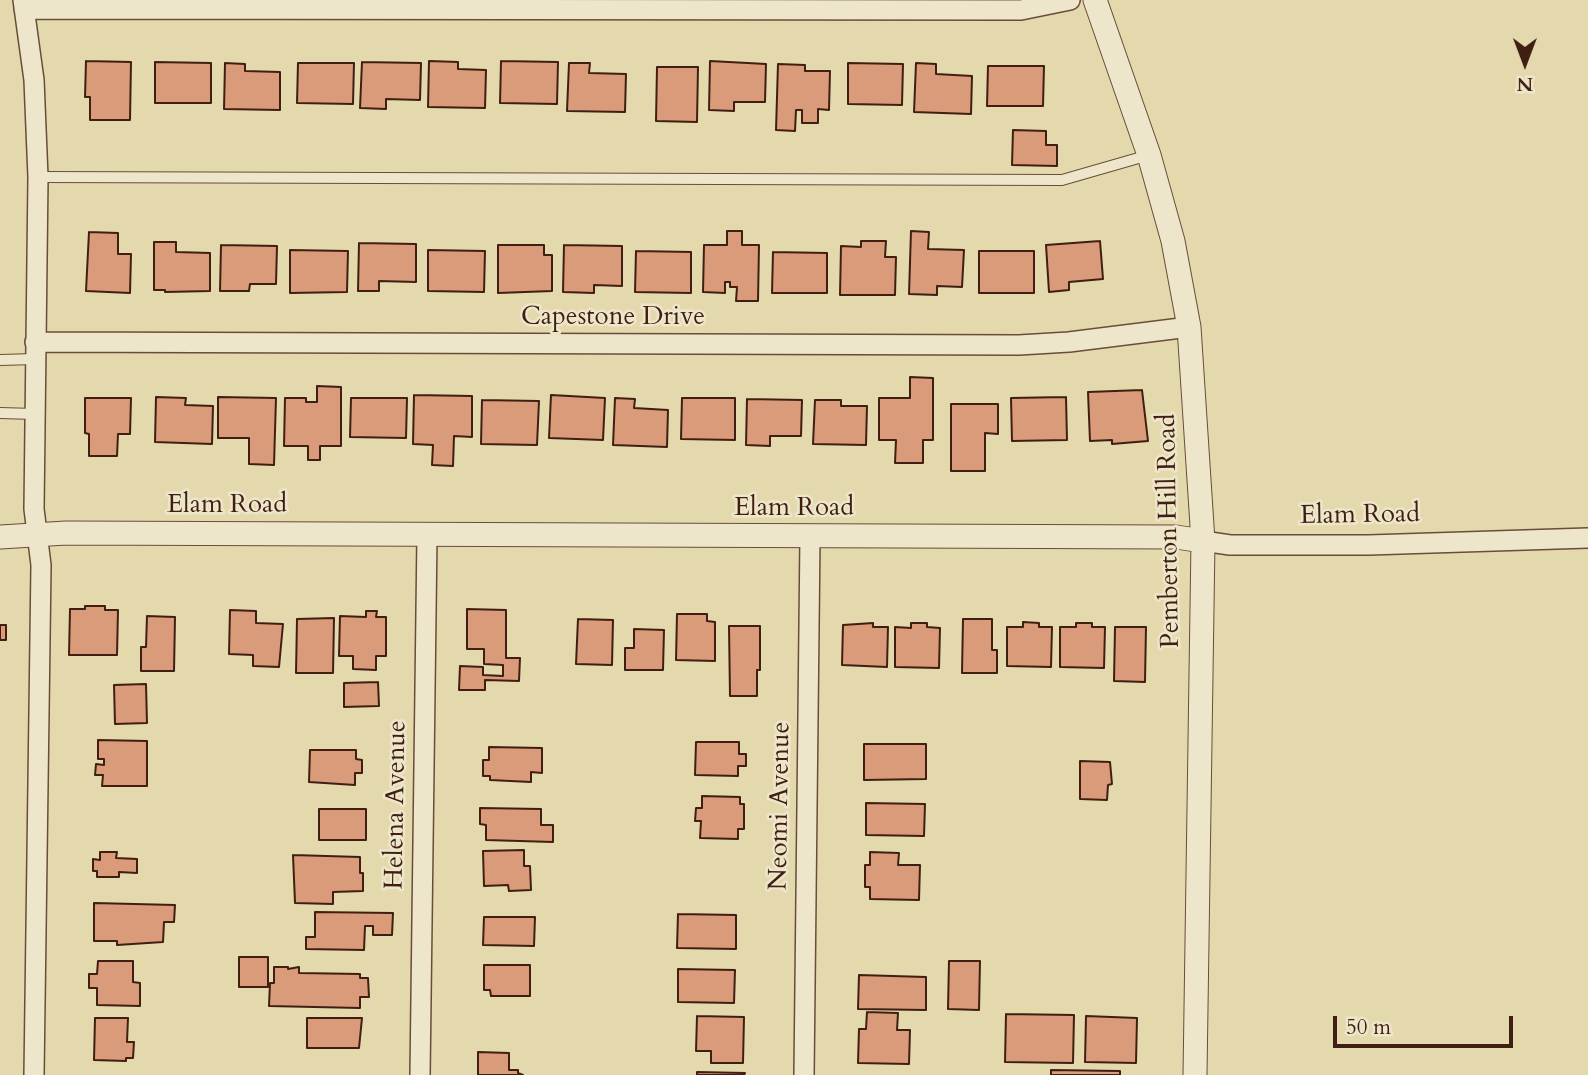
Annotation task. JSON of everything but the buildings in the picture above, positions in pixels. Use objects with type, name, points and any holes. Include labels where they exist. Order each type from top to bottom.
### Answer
[{"type":"street","points":[[34,1075],[41,565],[34,509],[38,177],[34,80],[23,4],[1021,10],[1070,0]]},
{"type":"street","name":"Pemberton Hill Road","points":[[1095,0],[1149,155],[1173,241],[1189,327],[1203,541],[1195,1075]]},
{"type":"street","name":"Capestone Drive","points":[[35,351],[1019,345],[1069,342],[1189,327]]},
{"type":"street","name":"Elam Road","points":[[0,537],[66,533],[1176,537],[1230,545],[1368,545],[1588,538]]},
{"type":"street","name":"Helena Avenue","points":[[420,1075],[427,536]]},
{"type":"street","name":"Neomi Avenue","points":[[804,1075],[810,537]]},
{"type":"lane","points":[[38,177],[1062,180],[1149,155]]},
{"type":"lane","points":[[0,360],[35,351]]},
{"type":"lane","points":[[0,413],[35,414]]}]
